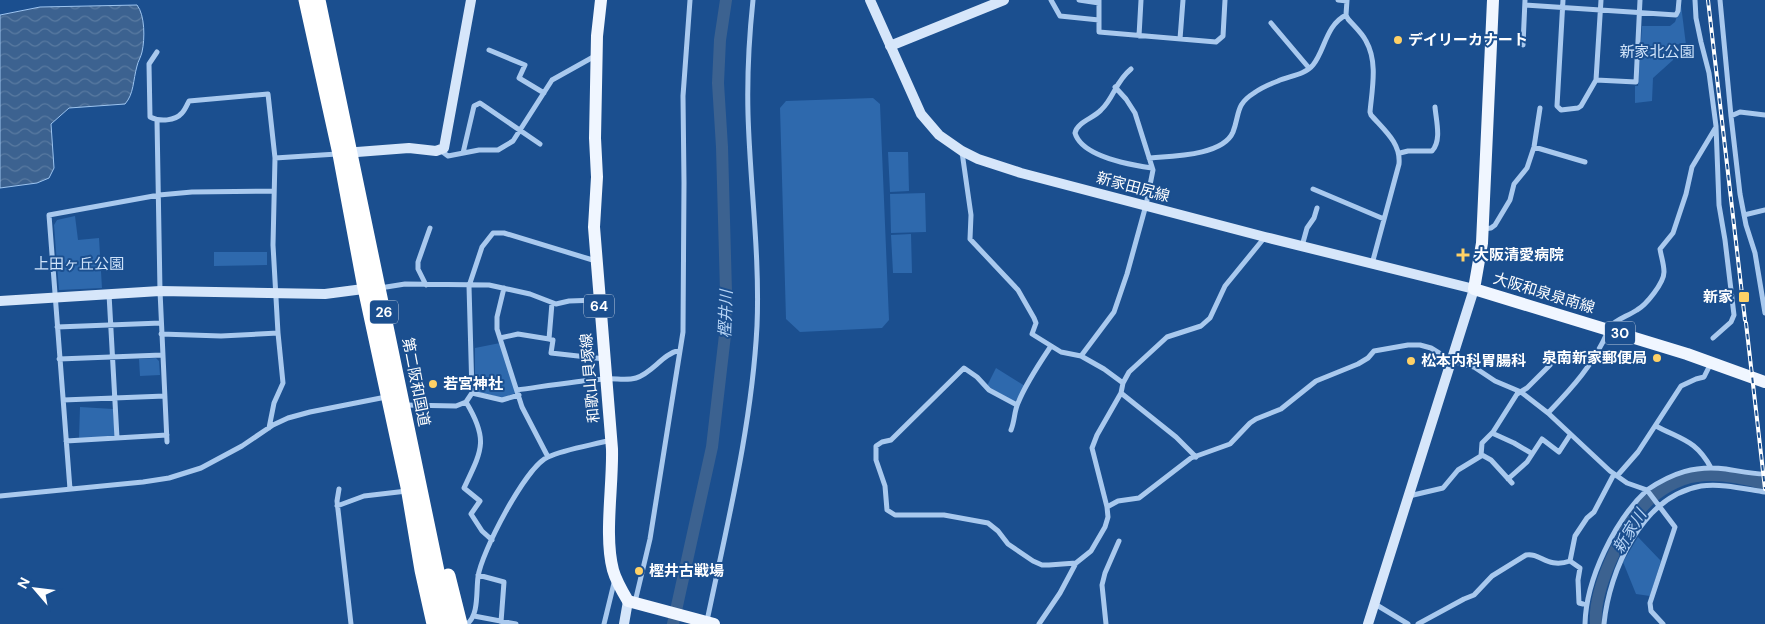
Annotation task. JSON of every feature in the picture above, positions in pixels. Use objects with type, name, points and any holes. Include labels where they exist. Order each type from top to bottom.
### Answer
[{"type":"highway","name":"第二阪和国道","points":[[306,0],[345,153]]},
{"type":"highway","name":"第二阪和国道","points":[[318,0],[345,153],[372,288],[388,396],[434,624]]},
{"type":"highway","name":"第二阪和国道","points":[[372,288],[403,405],[448,624]]},
{"type":"highway","points":[[416,472],[427,494],[460,624]]},
{"type":"highway","points":[[408,489],[404,506],[424,624]]},
{"type":"main road","name":"和歌山貝塚線","points":[[601,0],[597,55],[595,138],[597,177],[594,227],[599,300],[606,359],[613,475],[610,534],[612,568],[616,578],[632,601]]},
{"type":"main road","name":"大阪和泉泉南線","points":[[1493,0],[1482,229],[1474,289],[1712,363],[1765,382]]},
{"type":"main road","points":[[632,601],[707,623]]},
{"type":"street","points":[[440,150],[444,148],[446,142],[471,0]]},
{"type":"street","points":[[624,624],[650,539],[680,350],[684,306],[683,96],[690,0]]},
{"type":"street","points":[[707,623],[751,392],[757,325],[757,260],[748,79],[753,0]]},
{"type":"street","name":"新家田尻線","points":[[870,0],[921,114],[940,135],[962,151],[978,159],[1021,173],[1474,289]]},
{"type":"street","points":[[890,46],[991,2],[1004,0]]},
{"type":"street","points":[[1051,0],[1060,16],[1099,20]]},
{"type":"street","points":[[1079,0],[1099,2],[1098,32],[1216,42],[1223,36],[1225,0]]},
{"type":"street","points":[[1139,36],[1141,0]]},
{"type":"street","points":[[1180,39],[1183,0]]},
{"type":"street","points":[[1338,0],[1347,0],[1346,15],[1365,39],[1370,49],[1373,79],[1371,115],[1393,140],[1400,154],[1372,264]]},
{"type":"street","points":[[1563,0],[1557,106],[1561,110],[1578,108],[1596,80],[1601,0]]},
{"type":"street","points":[[1596,80],[1636,82],[1640,0]]},
{"type":"street","points":[[1523,45],[1525,3],[1562,8],[1676,15],[1679,0]]},
{"type":"street","points":[[1694,0],[1699,34],[1709,73],[1716,126],[1719,206],[1734,315],[1731,322],[1713,338]]},
{"type":"street","points":[[1720,0],[1731,116],[1744,215],[1755,253],[1765,313]]},
{"type":"street","points":[[1149,158],[1184,155],[1213,149],[1226,143],[1233,131],[1243,101],[1255,92],[1278,81],[1306,71],[1313,65],[1330,31],[1346,15]]},
{"type":"street","points":[[1271,23],[1309,68]]},
{"type":"street","points":[[489,50],[525,65],[519,78],[544,93]]},
{"type":"street","points":[[156,52],[149,64],[150,117],[157,120],[168,120],[182,114],[189,101],[268,94],[275,158],[273,245],[283,383],[274,403],[269,428]]},
{"type":"street","points":[[275,158],[326,156],[409,148],[440,150],[448,156],[479,150],[498,150],[513,141],[521,131],[552,80],[597,55]]},
{"type":"street","points":[[1131,69],[1123,75],[1102,110],[1076,129],[1077,138],[1092,151],[1107,157],[1128,164],[1152,168]]},
{"type":"street","points":[[1081,356],[1114,312],[1128,274],[1146,205],[1152,168],[1135,113],[1115,87]]},
{"type":"street","points":[[463,153],[474,106],[480,103],[540,144]]},
{"type":"street","points":[[1400,154],[1408,151],[1432,151],[1436,147],[1438,139],[1436,108]]},
{"type":"street","points":[[1482,229],[1491,228],[1495,225],[1510,200],[1514,184],[1527,168],[1534,147],[1540,108]]},
{"type":"street","points":[[1731,116],[1740,112],[1765,115]]},
{"type":"street","points":[[157,120],[161,334],[167,442]]},
{"type":"street","points":[[1548,413],[1573,387],[1597,355],[1613,321],[1636,311],[1647,302],[1659,284],[1664,274],[1660,248],[1673,232],[1686,194],[1692,167],[1716,126]]},
{"type":"street","points":[[1534,147],[1585,162]]},
{"type":"street","points":[[962,151],[971,215],[970,239],[1018,290],[1036,323],[1032,334],[1066,354],[1081,356],[1104,369],[1123,383]]},
{"type":"street","points":[[1312,189],[1384,220]]},
{"type":"street","points":[[70,490],[49,215],[159,195],[192,192],[274,191]]},
{"type":"street","points":[[1302,246],[1307,228],[1314,218],[1317,208]]},
{"type":"street","points":[[1744,215],[1765,210]]},
{"type":"street","points":[[426,285],[418,269],[418,262],[430,228]]},
{"type":"street","points":[[0,496],[169,478],[202,468],[288,418],[388,396],[403,405],[456,406],[466,402],[472,394],[469,286],[482,247],[493,233],[497,232],[597,261]]},
{"type":"street","points":[[1039,624],[1060,593],[1076,563],[1091,551],[1098,542],[1108,517],[1092,448],[1100,428],[1120,393],[1129,372],[1167,337],[1202,326],[1210,318],[1225,286],[1266,237]]},
{"type":"street","points":[[0,301],[160,291],[325,294],[405,284],[489,285],[530,294],[556,304],[569,301],[599,300]]},
{"type":"street","points":[[504,288],[497,317],[497,328],[522,407],[548,457]]},
{"type":"street","points":[[1368,624],[1474,289]]},
{"type":"street","points":[[109,294],[117,438]]},
{"type":"street","points":[[552,303],[549,339],[552,340],[551,353],[606,359]]},
{"type":"street","points":[[57,327],[161,323]]},
{"type":"street","points":[[161,334],[221,336],[278,334]]},
{"type":"street","points":[[500,338],[518,334],[549,339]]},
{"type":"street","points":[[1107,507],[1118,501],[1139,498],[1192,458],[1230,444],[1256,419],[1281,409],[1316,381],[1358,364],[1368,358],[1374,350],[1420,345],[1431,348],[1452,361],[1474,367],[1495,381],[1521,392],[1548,413],[1570,436],[1616,475],[1627,483],[1648,491],[1675,527],[1650,603],[1651,611],[1662,624]]},
{"type":"street","points":[[1011,430],[1015,420],[1017,405],[1034,370],[1051,346]]},
{"type":"street","points":[[472,394],[502,400],[518,392],[607,378],[625,380],[636,378],[647,372],[669,354],[680,350]]},
{"type":"street","points":[[60,359],[162,355]]},
{"type":"street","points":[[1570,561],[1575,536],[1587,518],[1594,512],[1616,475],[1638,452],[1681,386],[1704,377],[1712,363]]},
{"type":"street","points":[[1482,455],[1482,443],[1492,433],[1514,399],[1550,364]]},
{"type":"street","points":[[1017,405],[989,390],[977,377],[964,368],[891,440],[876,446],[876,460],[885,486],[887,510],[896,515],[944,515],[988,523],[998,531],[1008,544],[1033,561],[1042,565],[1076,563]]},
{"type":"street","points":[[1120,393],[1176,437],[1196,457]]},
{"type":"street","points":[[63,400],[165,396]]},
{"type":"street","points":[[466,402],[478,421],[481,433],[477,461],[464,488],[480,500],[471,514],[482,531],[492,540]]},
{"type":"street","points":[[1656,426],[1693,444],[1703,454],[1711,468]]},
{"type":"street","points":[[1492,433],[1514,443],[1531,454]]},
{"type":"street","points":[[66,441],[167,435]]},
{"type":"street","points":[[1482,455],[1491,460],[1510,481],[1527,462],[1542,439],[1559,452],[1570,436]]},
{"type":"street","points":[[467,624],[474,616],[478,575],[492,540],[520,487],[533,470],[548,457],[611,440]]},
{"type":"street","points":[[1409,496],[1443,488],[1458,470],[1482,455]]},
{"type":"street","points":[[1585,624],[1591,589],[1602,558],[1631,507],[1648,491],[1665,478],[1695,468],[1765,474]]},
{"type":"street","points":[[1604,624],[1608,594],[1619,567],[1644,521],[1658,505],[1677,493],[1702,486],[1722,486],[1765,492]]},
{"type":"street","points":[[339,489],[337,506],[350,624]]},
{"type":"street","points":[[337,506],[364,496],[408,489]]},
{"type":"street","points":[[1106,624],[1102,585],[1105,573],[1119,541]]},
{"type":"street","points":[[1418,624],[1474,595],[1492,576],[1526,555],[1531,554],[1553,563],[1561,564],[1570,561]]},
{"type":"street","points":[[1570,561],[1580,568],[1578,580],[1579,603],[1583,604]]},
{"type":"street","points":[[478,575],[504,582],[501,622]]},
{"type":"street","points":[[604,624],[616,578]]},
{"type":"street","points":[[1374,604],[1408,624]]},
{"type":"street","points":[[474,616],[516,624]]},
{"type":"green space","name":"新家北公園","points":[[1681,5],[1686,45],[1674,44],[1673,60],[1653,78],[1652,101],[1635,103],[1635,86],[1638,86],[1642,26],[1670,26],[1675,22]]},
{"type":"green space","points":[[873,98],[880,104],[889,320],[882,328],[800,332],[786,319],[780,108],[786,101]]},
{"type":"green space","points":[[888,152],[908,152],[909,191],[890,192]]},
{"type":"green space","points":[[925,193],[926,232],[891,233],[890,194]]},
{"type":"green space","name":"上田ヶ丘公園","points":[[75,216],[78,240],[99,238],[102,288],[59,290],[54,225],[57,220]]},
{"type":"green space","points":[[911,234],[912,273],[893,273],[891,235]]},
{"type":"green space","points":[[214,252],[267,252],[267,265],[214,266]]},
{"type":"green space","points":[[500,343],[516,393],[501,398],[475,391],[475,348]]},
{"type":"green space","points":[[156,358],[159,361],[160,375],[140,376],[139,359]]},
{"type":"green space","points":[[996,368],[1025,386],[1015,402],[987,386]]},
{"type":"green space","points":[[80,407],[113,409],[115,436],[79,439]]},
{"type":"green space","points":[[1638,537],[1661,561],[1650,596],[1636,594],[1623,562]]},
{"type":"water","points":[[137,5],[143,21],[143,47],[128,100],[125,104],[69,108],[51,124],[54,168],[49,178],[37,183],[0,188],[0,15],[40,7]]},
{"type":"waterway","name":"樫井川","points":[[673,624],[712,447],[725,335],[726,292],[722,147],[718,83],[720,40],[726,0]]},
{"type":"waterway","name":"新家川","points":[[1596,624],[1599,595],[1610,562],[1635,516],[1655,495],[1668,486],[1697,476],[1714,475],[1765,484]]},
{"type":"railway","points":[[1708,0],[1745,320]]},
{"type":"railway","points":[[1746,323],[1765,489]]},
{"type":"place","name":"デイリーカナート","points":[[1398,40]]},
{"type":"place","name":"大阪清愛病院","points":[[1463,255]]},
{"type":"place","name":"新家","points":[[1744,297]]},
{"type":"place","name":"泉南新家郵便局","points":[[1657,358]]},
{"type":"place","name":"松本内科胃腸科","points":[[1411,361]]},
{"type":"place","name":"若宮神社","points":[[433,384]]},
{"type":"place","name":"樫井古戦場","points":[[639,571]]}]
